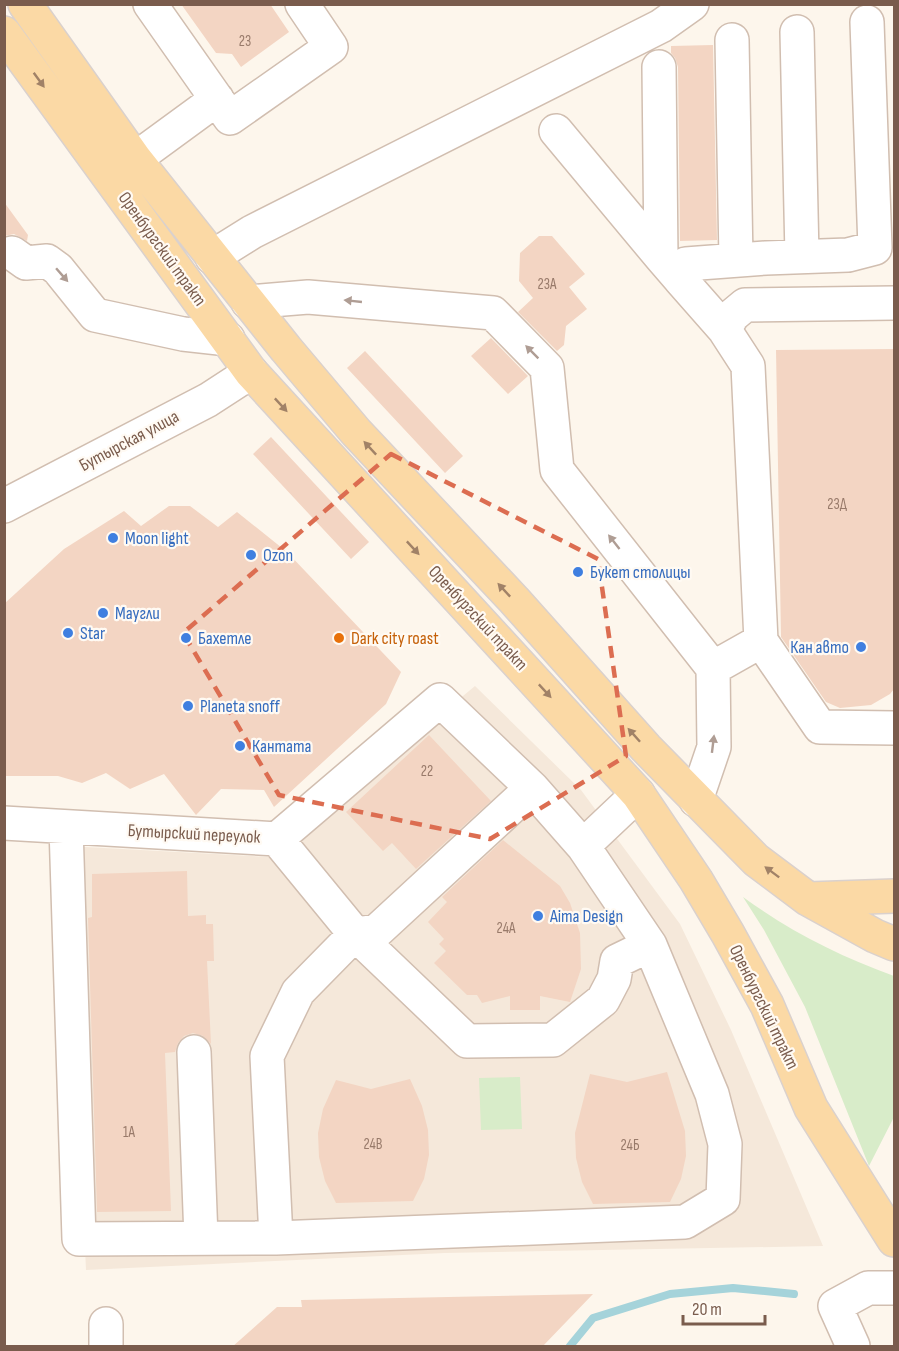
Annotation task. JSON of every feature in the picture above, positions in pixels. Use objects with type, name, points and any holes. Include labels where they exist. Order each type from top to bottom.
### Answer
[{"type":"main road","name":"Оренбургский тракт","points":[[25,4],[135,159],[248,302],[356,432],[514,600],[646,748],[756,860],[808,899],[894,944]]},
{"type":"main road","name":"Оренбургский тракт","points":[[4,33],[251,372],[638,794],[696,880],[728,934],[766,1005],[811,1108],[894,1240]]},
{"type":"main road","points":[[808,899],[894,896]]},
{"type":"street","points":[[150,4],[230,118],[331,47],[302,4]]},
{"type":"street","points":[[212,257],[252,232],[661,26],[692,4]]},
{"type":"street","points":[[670,268],[686,264],[735,260],[848,255],[875,248],[867,22]]},
{"type":"street","points":[[797,32],[802,256]]},
{"type":"street","points":[[732,40],[735,260]]},
{"type":"street","points":[[659,67],[670,268]]},
{"type":"street","points":[[135,159],[217,99]]},
{"type":"street","points":[[556,131],[724,329],[748,366],[761,641],[820,727],[894,728]]},
{"type":"street","points":[[12,253],[26,263],[47,261],[58,268],[95,315],[183,334],[228,339]]},
{"type":"street","points":[[248,302],[308,297],[493,313],[547,368],[557,470],[713,668],[714,747],[696,800]]},
{"type":"street","points":[[724,329],[733,315],[745,305],[894,303]]},
{"type":"street","name":"Бутырская улица","points":[[4,506],[208,400],[251,372]]},
{"type":"street","points":[[713,668],[761,641]]},
{"type":"street","name":"Бутырский переулок","points":[[4,823],[278,839],[440,700],[532,788]]},
{"type":"street","points":[[66,827],[80,1239],[276,1238],[685,1222],[723,1199],[725,1144],[712,1094],[650,945],[584,846],[532,788],[377,931],[355,934],[298,992],[267,1056],[276,1238]]},
{"type":"street","points":[[584,846],[638,794]]},
{"type":"street","points":[[278,839],[355,934],[467,1041],[553,1040],[603,1000],[614,980],[617,961],[650,945]]},
{"type":"street","points":[[194,1052],[201,1238]]},
{"type":"street","points":[[853,1347],[835,1306],[868,1288],[894,1288]]},
{"type":"highlighted area","points":[[391,454],[598,559],[626,756],[490,839],[279,795],[183,633]]},
{"type":"shaded area","points":[[475,686],[581,790],[680,924],[731,1030],[823,1246],[445,1253],[86,1270],[67,846],[269,857]]},
{"type":"green space","points":[[743,897],[816,942],[894,976],[894,1117],[869,1166],[805,1007],[764,930]]},
{"type":"green space","points":[[520,1077],[522,1129],[481,1130],[479,1078]]},
{"type":"building","points":[[181,4],[270,4],[289,32],[241,67],[232,54],[216,53]]},
{"type":"building","points":[[713,45],[717,240],[680,241],[678,67],[671,53],[671,46]]},
{"type":"building","points":[[4,202],[28,235],[27,241],[14,234],[4,236]]},
{"type":"building","points":[[539,236],[552,236],[585,274],[569,287],[587,309],[566,326],[564,345],[557,351],[518,312],[533,298],[519,281],[520,253]]},
{"type":"building","points":[[491,338],[528,376],[508,394],[471,356]]},
{"type":"building","points":[[894,349],[894,689],[890,694],[871,705],[840,708],[826,702],[781,637],[776,350]]},
{"type":"building","points":[[365,351],[463,456],[445,473],[347,368]]},
{"type":"building","points":[[271,437],[369,542],[351,559],[253,454]]},
{"type":"building","name":"Бахетле","points":[[169,506],[190,506],[218,527],[237,512],[287,552],[401,672],[386,704],[274,807],[264,790],[221,789],[196,815],[164,774],[130,789],[106,773],[82,783],[58,776],[4,776],[4,604],[64,549],[124,511],[141,526]]},
{"type":"building","points":[[429,735],[491,801],[416,869],[392,843],[383,851],[346,812]]},
{"type":"building","points":[[503,840],[560,886],[570,903],[580,933],[581,969],[570,1002],[540,996],[540,1010],[510,1010],[510,996],[482,1003],[477,995],[467,995],[434,963],[446,951],[439,944],[444,939],[428,922],[447,902],[442,897]]},
{"type":"building","points":[[187,871],[188,916],[206,915],[206,924],[213,924],[214,961],[207,961],[211,1044],[203,1036],[193,1033],[184,1036],[175,1052],[165,1053],[171,1211],[97,1212],[88,918],[92,917],[92,874]]},
{"type":"building","points":[[667,1072],[685,1131],[686,1156],[681,1179],[670,1202],[593,1204],[582,1182],[576,1158],[575,1133],[590,1074],[627,1082]]},
{"type":"building","points":[[410,1079],[422,1106],[428,1130],[429,1155],[424,1179],[413,1201],[336,1203],[325,1181],[319,1157],[318,1133],[323,1109],[336,1080],[371,1089]]},
{"type":"building","points":[[593,1294],[542,1347],[232,1347],[277,1307],[302,1307],[301,1300]]},
{"type":"waterway","points":[[570,1346],[593,1318],[670,1294],[733,1288],[794,1294]]},
{"type":"place","name":"Moon light","points":[[113,538]]},
{"type":"place","name":"Ozon","points":[[251,555]]},
{"type":"place","name":"Букет столицы","points":[[578,572]]},
{"type":"place","name":"Маугли","points":[[103,613]]},
{"type":"place","name":"Star","points":[[68,633]]},
{"type":"place","name":"Бахетле","points":[[186,638]]},
{"type":"place","name":"Dark city roast","points":[[339,638]]},
{"type":"place","name":"Кан авто","points":[[861,647]]},
{"type":"place","name":"Planeta snoff","points":[[188,706]]},
{"type":"place","name":"Кантата","points":[[240,746]]},
{"type":"place","name":"Aima Design","points":[[538,916]]}]
